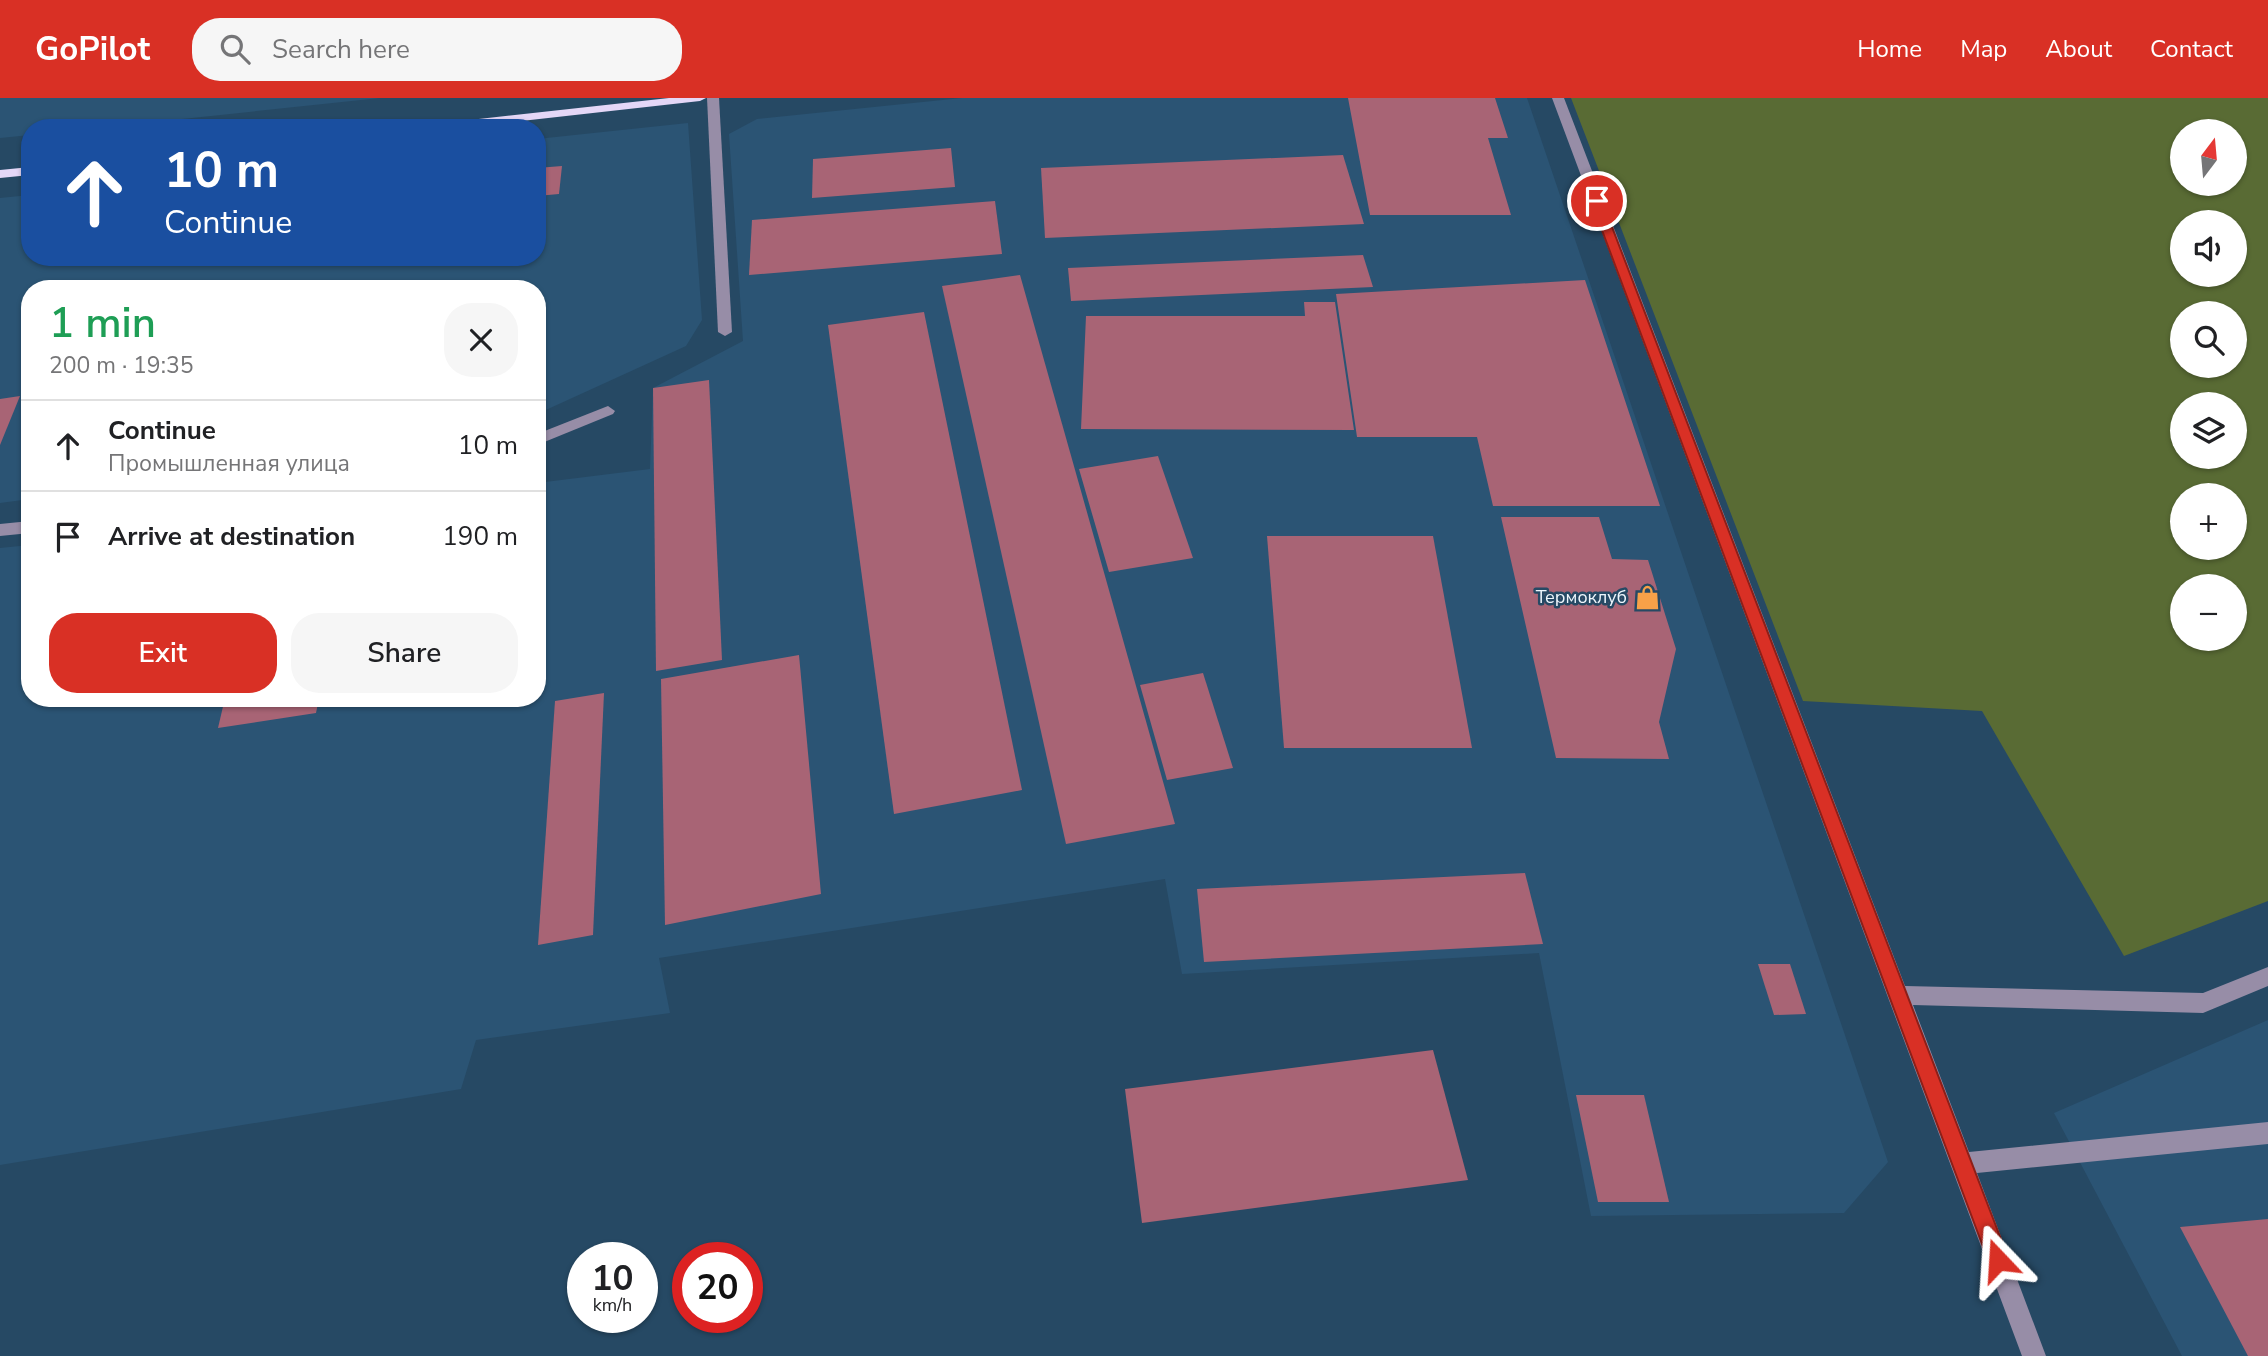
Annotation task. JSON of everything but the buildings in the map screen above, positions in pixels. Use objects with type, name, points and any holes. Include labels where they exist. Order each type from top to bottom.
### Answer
[{"type":"main road","points":[[508,119],[700,98]]},
{"type":"main road","points":[[0,174],[21,172]]},
{"type":"street","points":[[713,98],[725,332]]},
{"type":"street","points":[[1558,98],[2034,1356]]},
{"type":"street","points":[[546,436],[608,411]]},
{"type":"street","points":[[0,530],[21,528]]},
{"type":"street","points":[[1899,995],[2203,1003],[2268,976]]},
{"type":"street","points":[[1963,1164],[2268,1133]]},
{"type":"shaded area","points":[[0,98],[380,98],[182,119],[21,119],[21,136],[0,138]]},
{"type":"shaded area","points":[[962,98],[1527,98],[1888,1162],[1844,1213],[1591,1216],[1539,953],[1182,974],[1165,879],[659,958],[670,1013],[476,1040],[461,1089],[0,1165],[0,548],[21,546],[21,707],[546,707],[546,482],[650,469],[653,388],[743,341],[729,134],[757,119]]},
{"type":"shaded area","points":[[688,123],[702,320],[686,346],[546,410],[546,280],[21,280],[21,500],[0,503],[0,198],[21,196],[21,266],[546,266],[546,138]]},
{"type":"shaded area","points":[[2268,1020],[2268,1356],[2182,1356],[2054,1113]]},
{"type":"green space","points":[[1571,98],[2268,98],[2268,901],[2124,956],[1982,711],[1803,701]]},
{"type":"place","name":"Термоклуб","points":[[1647,597]]},
{"type":"route","points":[[1597,201],[1998,1260]]}]
